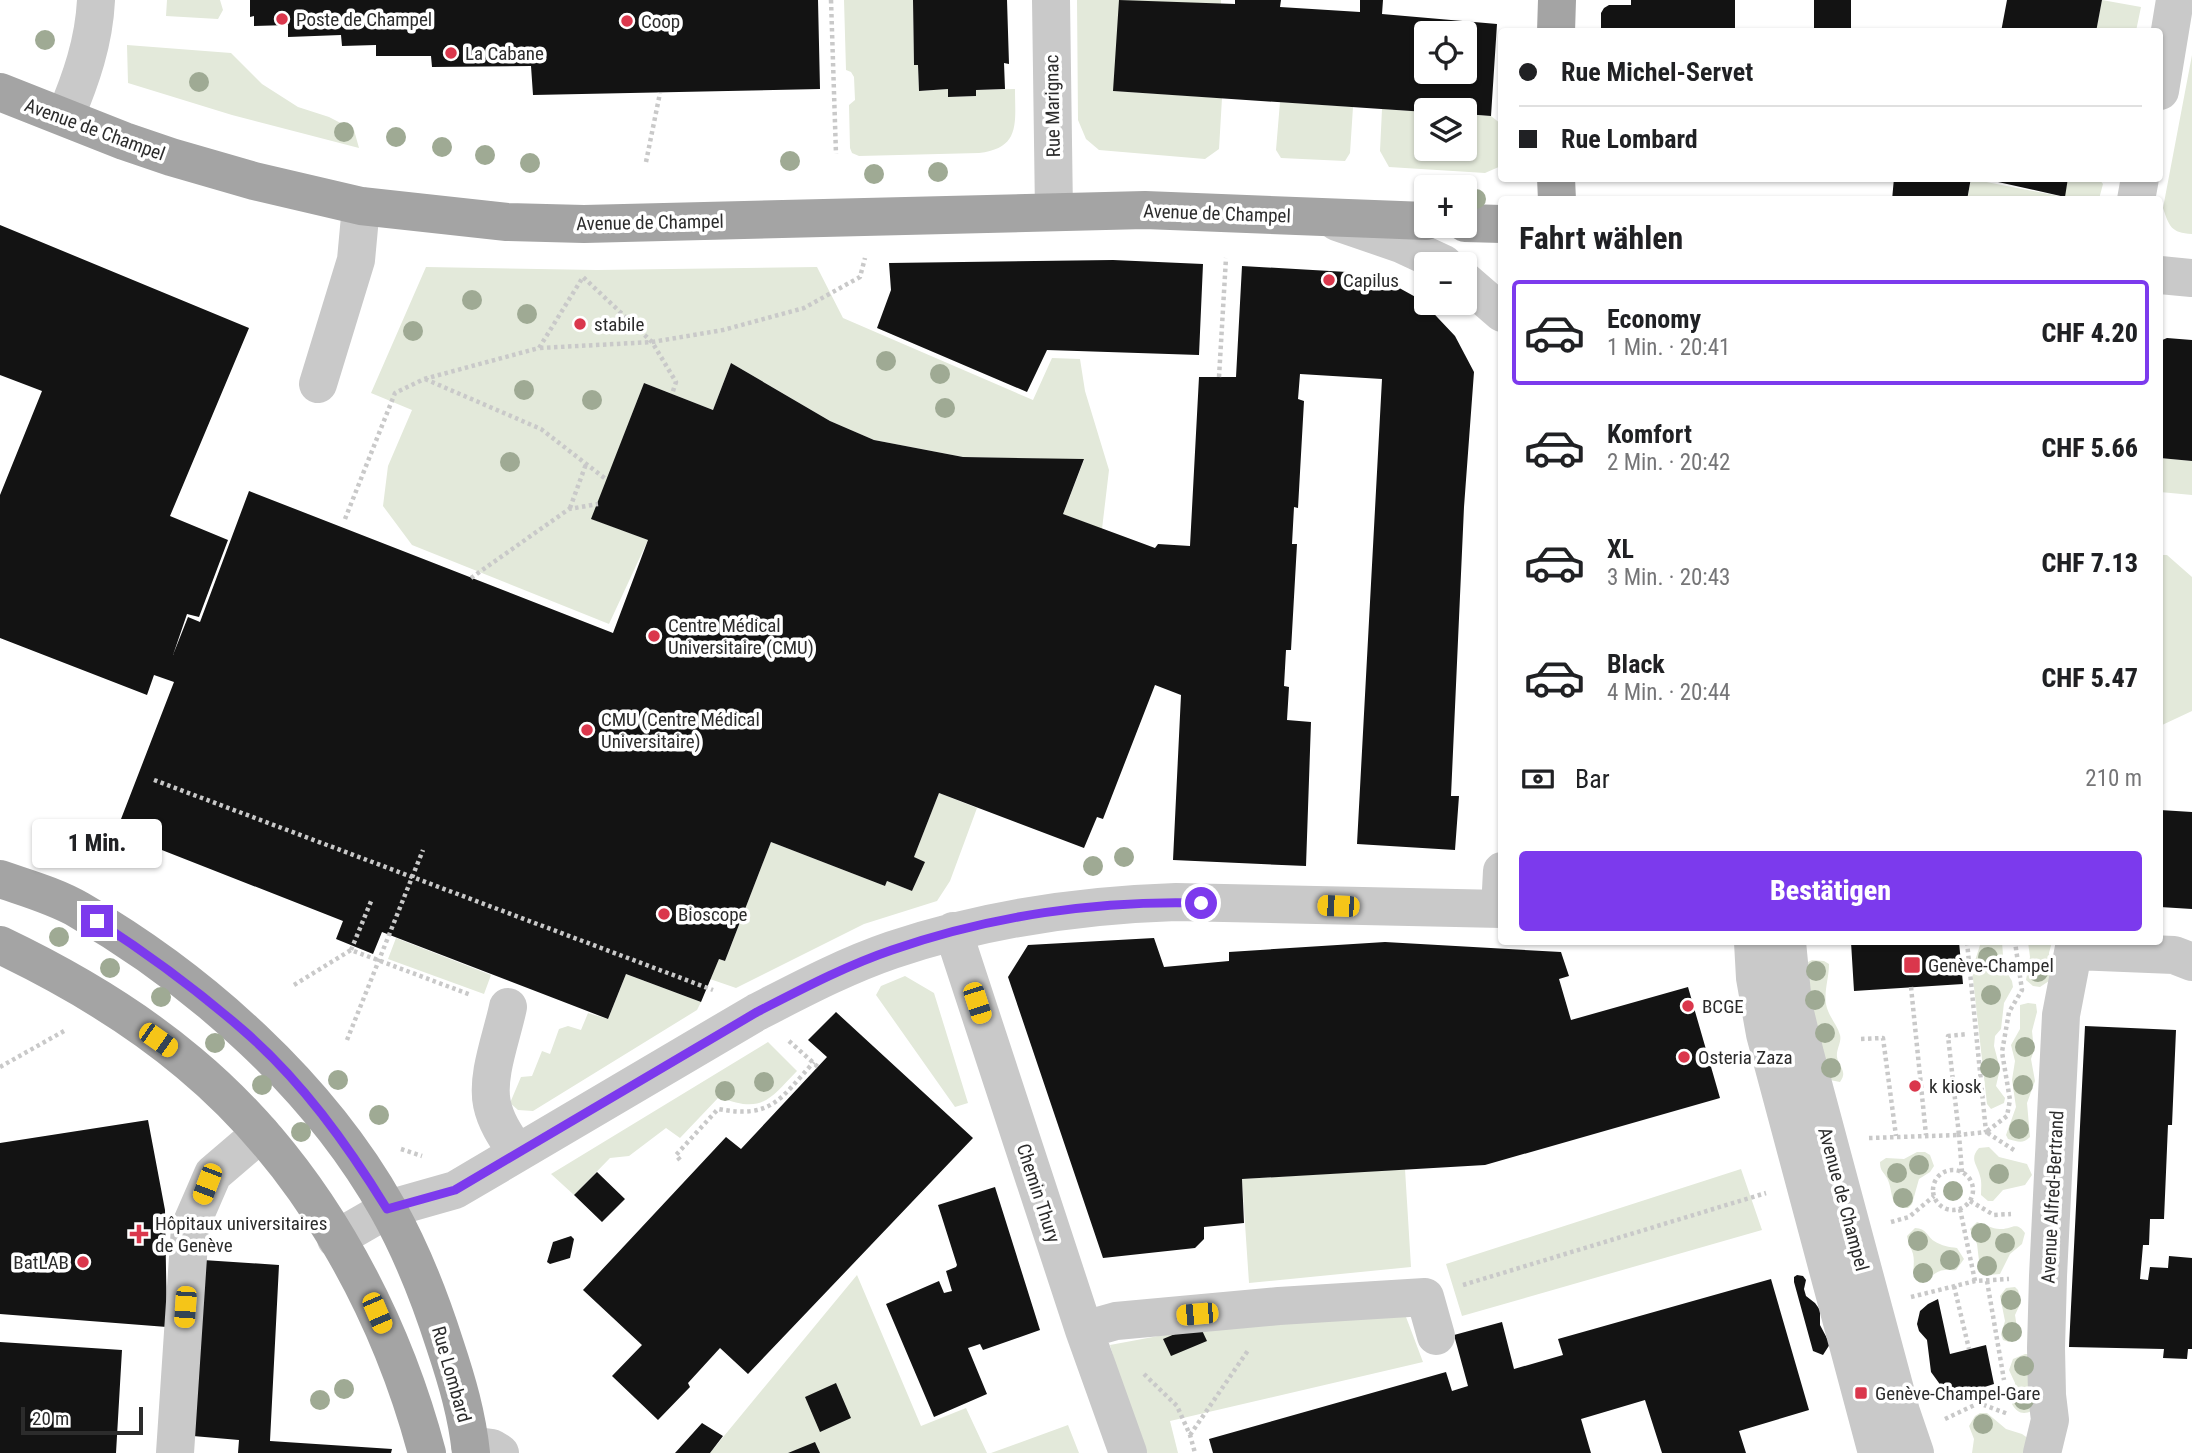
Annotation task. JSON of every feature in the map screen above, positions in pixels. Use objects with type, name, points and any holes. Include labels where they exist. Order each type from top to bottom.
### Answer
[{"type":"main road","points":[[1556,0],[1556,28]]},
{"type":"main road","name":"Avenue de Champel","points":[[0,92],[124,141],[254,181],[361,206],[507,222],[584,224],[1145,210],[1414,220]]},
{"type":"main road","points":[[1477,223],[1498,224]]},
{"type":"main road","name":"Rue Lombard","points":[[0,879],[77,908],[165,967],[244,1030],[303,1092],[360,1164],[412,1257],[439,1325],[480,1450]]},
{"type":"main road","points":[[0,945],[48,968],[91,994],[177,1053],[235,1105],[261,1133],[310,1197],[355,1270],[377,1313],[415,1409],[427,1453]]},
{"type":"main road","name":"Rue Lombard","points":[[415,1409],[480,1450]]},
{"type":"street","points":[[65,117],[84,72],[95,19],[96,0]]},
{"type":"street","name":"Rue Marignac","points":[[1051,0],[1054,212]]},
{"type":"street","points":[[2163,73],[2175,0]]},
{"type":"street","points":[[318,384],[356,260],[361,206]]},
{"type":"street","name":"Avenue de Champel","points":[[1318,216],[1418,252]]},
{"type":"street","points":[[2163,275],[2192,278]]},
{"type":"street","points":[[1477,291],[1498,310]]},
{"type":"street","points":[[336,1239],[387,1209],[455,1190],[795,992],[890,950],[953,931],[1054,911],[1176,902],[1498,909]]},
{"type":"street","name":"Chemin Thury","points":[[953,931],[1084,1330],[1123,1440]]},
{"type":"street","name":"Avenue de Champel","points":[[1753,945],[1755,978],[1765,1034],[1877,1453]]},
{"type":"street","name":"Avenue de Champel","points":[[1787,945],[1794,1004],[1805,1054],[1898,1401],[1915,1453]]},
{"type":"street","points":[[2075,946],[2174,955],[2192,962]]},
{"type":"street","name":"Avenue Alfred-Bertrand","points":[[2035,1438],[2050,1420],[2046,1336],[2061,1015],[2075,946]]},
{"type":"street","points":[[508,1007],[492,1076],[491,1103],[517,1153]]},
{"type":"street","points":[[175,1453],[190,1227],[213,1174],[261,1133]]},
{"type":"street","points":[[1084,1330],[1116,1321],[1279,1306],[1425,1297],[1436,1336]]},
{"type":"path","points":[[831,0],[836,154]]},
{"type":"path","points":[[646,162],[660,93]]},
{"type":"path","points":[[345,519],[395,393],[424,379],[539,348],[652,342],[723,330],[804,308],[860,278],[865,258]]},
{"type":"path","points":[[1219,377],[1226,258]]},
{"type":"path","points":[[539,348],[583,277],[652,342],[676,382],[672,394]]},
{"type":"path","points":[[424,379],[541,429],[607,480]]},
{"type":"path","points":[[569,509],[586,464]]},
{"type":"path","points":[[471,578],[569,509],[598,504]]},
{"type":"path","points":[[154,780],[707,987]]},
{"type":"path","points":[[346,1040],[423,850]]},
{"type":"path","points":[[294,985],[351,950],[372,899]]},
{"type":"path","points":[[1967,945],[1986,1132],[2018,1152]]},
{"type":"path","points":[[1862,1139],[1986,1132],[2007,1116],[2010,1100],[2002,1052],[2009,1012],[2022,990],[2015,945]]},
{"type":"path","points":[[351,950],[508,1007]]},
{"type":"path","points":[[1911,988],[1926,1135]]},
{"type":"path","points":[[0,1067],[64,1031]]},
{"type":"path","points":[[1962,1172],[1948,1036],[1968,1034]]},
{"type":"path","points":[[1861,1039],[1883,1038],[1896,1136]]},
{"type":"path","points":[[680,1160],[676,1155],[718,1110],[741,1114],[769,1108],[814,1062]]},
{"type":"path","points":[[1949,1170],[1962,1172],[1972,1181],[1974,1188],[1970,1201],[1960,1209],[1941,1206],[1933,1190],[1938,1177],[1949,1170]]},
{"type":"path","points":[[1425,1297],[1775,1190]]},
{"type":"path","points":[[1885,1224],[1909,1217],[1934,1196]]},
{"type":"path","points":[[1960,1209],[1975,1281]]},
{"type":"path","points":[[1922,1293],[1975,1281],[1987,1281],[2004,1383]]},
{"type":"path","points":[[1954,1286],[1969,1349]]},
{"type":"path","points":[[1190,1435],[1279,1306]]},
{"type":"path","points":[[1142,1371],[1177,1406],[1195,1453]]},
{"type":"path","points":[[1938,1423],[1979,1404],[2035,1438]]},
{"type":"path","points":[[2008,1406],[2035,1438]]},
{"type":"green space","points":[[167,0],[220,0],[223,10],[218,19],[166,16]]},
{"type":"green space","points":[[844,0],[913,0],[914,65],[918,65],[919,91],[948,89],[949,97],[976,96],[976,90],[1015,89],[1015,123],[1009,140],[993,150],[979,153],[859,156],[852,153],[849,105],[855,100],[854,77],[846,70]]},
{"type":"green space","points":[[1077,0],[1221,0],[1221,4],[1113,91],[1222,98],[1219,149],[1205,159],[1099,150],[1086,139],[1078,120]]},
{"type":"green space","points":[[2102,0],[2141,7],[2137,28],[2097,28]]},
{"type":"green space","points":[[127,45],[231,53],[262,84],[298,107],[329,117],[354,130],[359,148],[232,115],[128,83]]},
{"type":"green space","points":[[2192,55],[2192,234],[2175,230],[2167,220],[2163,208]]},
{"type":"green space","points":[[1280,102],[1353,107],[1350,153],[1345,161],[1281,158],[1276,150]]},
{"type":"green space","points":[[1382,109],[1414,111],[1414,161],[1477,161],[1477,115],[1491,116],[1498,122],[1498,167],[1485,173],[1389,167],[1380,151]]},
{"type":"green space","points":[[1970,182],[1986,182],[2059,196],[1968,196]]},
{"type":"green space","points":[[2067,182],[2103,184],[2100,196],[2064,196]]},
{"type":"green space","points":[[426,267],[597,270],[817,267],[843,318],[1033,400],[1052,358],[1080,359],[1085,391],[1109,470],[1102,529],[1063,514],[1084,460],[963,457],[874,440],[830,421],[731,363],[713,410],[644,383],[592,519],[648,540],[609,624],[412,545],[383,506],[388,466],[412,410],[371,393]]},
{"type":"green space","points":[[2163,458],[2192,461],[2192,495],[2163,492]]},
{"type":"green space","points":[[2163,555],[2167,555],[2192,577],[2192,711],[2163,725]]},
{"type":"green space","points":[[939,793],[977,808],[950,881],[937,901],[864,924],[736,988],[710,979],[719,959],[725,961],[771,842],[885,886],[887,881],[912,891],[924,862],[914,857]]},
{"type":"green space","points":[[396,938],[491,975],[484,994],[388,959]]},
{"type":"green space","points":[[1980,945],[2002,945],[2004,968],[2013,987],[2004,1003],[2001,1029],[1995,1036],[1994,1046],[2000,1069],[1996,1086],[2005,1098],[2004,1103],[1991,1109],[1987,1104],[1972,970]]},
{"type":"green space","points":[[2028,945],[2051,945],[2049,953],[2052,979],[2040,987],[2033,986],[2026,980],[2030,957]]},
{"type":"green space","points":[[1812,960],[1829,964],[1826,1004],[1840,1035],[1837,1057],[1843,1075],[1840,1082],[1830,1080],[1813,1035],[1808,962]]},
{"type":"green space","points":[[626,974],[701,1002],[697,1010],[533,1111],[518,1110],[510,1103],[521,1077],[532,1076],[542,1051],[550,1054],[559,1029],[568,1026],[581,1030],[588,1013],[608,1019]]},
{"type":"green space","points":[[905,976],[934,993],[968,1103],[955,1107],[876,995],[881,986]]},
{"type":"green space","points":[[2036,1004],[2037,1012],[2032,1031],[2034,1050],[2031,1059],[2035,1081],[2027,1103],[2030,1137],[2019,1142],[2008,1139],[2006,1135],[2016,1107],[2012,1080],[2015,1061],[2011,1045],[2020,1029],[2020,1005]]},
{"type":"green space","points":[[768,1042],[797,1071],[764,1101],[745,1104],[719,1097],[680,1138],[666,1128],[629,1156],[610,1158],[574,1195],[551,1174]]},
{"type":"green space","points":[[1989,1147],[1999,1157],[2027,1164],[2032,1175],[2025,1185],[2003,1190],[1993,1201],[1988,1201],[1981,1195],[1981,1178],[1974,1159],[1979,1148]]},
{"type":"green space","points":[[1917,1152],[1930,1155],[1934,1166],[1919,1179],[1912,1204],[1908,1208],[1902,1208],[1894,1202],[1880,1162],[1886,1158],[1904,1159]]},
{"type":"green space","points":[[1405,1169],[1411,1267],[1249,1283],[1242,1179]]},
{"type":"green space","points":[[1741,1169],[1762,1230],[1462,1316],[1446,1264]]},
{"type":"green space","points":[[1977,1222],[1997,1229],[2016,1226],[2025,1233],[2022,1244],[2010,1254],[2000,1274],[1988,1275],[1980,1269],[1977,1244],[1970,1229]]},
{"type":"green space","points":[[1915,1228],[1924,1231],[1937,1243],[1957,1248],[1964,1259],[1956,1270],[1941,1270],[1920,1283],[1917,1280],[1907,1236]]},
{"type":"green space","points":[[857,1275],[921,1426],[966,1408],[987,1453],[710,1453]]},
{"type":"green space","points":[[2015,1287],[2021,1302],[2015,1315],[2018,1334],[2009,1342],[2003,1340],[2001,1334],[2005,1321],[2000,1296],[2006,1288]]},
{"type":"green space","points":[[1403,1309],[1423,1362],[1170,1421],[1178,1453],[1141,1453],[1110,1345],[1239,1321]]},
{"type":"green space","points":[[2031,1354],[2032,1411],[2023,1413],[2012,1404],[2015,1383],[2009,1370],[2013,1359]]},
{"type":"green space","points":[[1980,1413],[1987,1413],[2006,1429],[2022,1434],[2032,1441],[2027,1453],[1972,1453],[1974,1439],[1969,1426]]},
{"type":"green space","points":[[1068,1425],[1079,1453],[991,1453]]},
{"type":"building","points":[[250,0],[818,0],[820,89],[533,95],[531,66],[432,67],[431,56],[376,56],[376,45],[342,46],[341,35],[288,37],[288,25],[254,26],[254,16],[250,17]]},
{"type":"building","points":[[913,0],[1007,0],[1009,64],[1004,63],[1005,89],[976,90],[976,96],[948,97],[948,89],[919,91],[918,65],[914,65]]},
{"type":"building","points":[[1119,0],[1235,4],[1235,0],[1281,0],[1280,7],[1360,12],[1360,0],[1383,0],[1382,14],[1462,21],[1414,21],[1414,84],[1477,84],[1477,22],[1497,24],[1491,116],[1477,115],[1477,98],[1414,98],[1414,111],[1113,91]]},
{"type":"building","points":[[1631,0],[1735,0],[1735,28],[1601,28],[1601,13],[1604,8],[1609,5],[1631,5]]},
{"type":"building","points":[[1814,0],[1851,0],[1851,28],[1814,28]]},
{"type":"building","points":[[2007,0],[2102,0],[2097,28],[2002,28]]},
{"type":"building","points":[[1894,182],[1970,182],[1968,196],[1892,196]]},
{"type":"building","points":[[1998,182],[2067,182],[2065,196]]},
{"type":"building","name":"CMU (Centre Médical Universitaire)","points":[[0,225],[249,328],[170,516],[228,540],[199,617],[187,614],[173,655],[188,617],[200,622],[249,491],[613,633],[648,540],[591,519],[644,383],[713,410],[731,363],[830,421],[874,440],[963,457],[1084,459],[1063,514],[1155,548],[1158,544],[1190,546],[1199,377],[1236,377],[1242,266],[1347,272],[1346,278],[1354,279],[1356,274],[1383,279],[1414,296],[1414,315],[1435,315],[1455,336],[1474,372],[1464,507],[1451,796],[1459,796],[1455,850],[1357,844],[1382,379],[1300,374],[1298,399],[1304,401],[1298,508],[1294,507],[1292,544],[1297,544],[1291,650],[1286,650],[1284,686],[1289,687],[1287,720],[1311,722],[1306,866],[1173,860],[1181,695],[1155,685],[1103,819],[1097,817],[1084,848],[939,793],[914,857],[925,862],[912,891],[887,881],[885,886],[771,842],[725,961],[719,959],[701,1002],[626,974],[608,1019],[382,932],[373,954],[336,939],[343,921],[116,832],[174,682],[154,675],[147,695],[0,638],[0,495],[42,391],[0,375]]},
{"type":"building","points":[[1113,260],[1203,264],[1199,355],[1047,350],[1027,392],[877,328],[891,290],[889,263]]},
{"type":"building","points":[[2163,340],[2192,340],[2192,461],[2163,458]]},
{"type":"building","points":[[2163,810],[2192,812],[2192,909],[2163,907]]},
{"type":"building","points":[[1154,938],[1164,967],[1229,961],[1229,952],[1385,942],[1561,952],[1569,976],[1559,979],[1571,1020],[1688,987],[1720,1098],[1485,1165],[1242,1179],[1244,1223],[1204,1227],[1204,1239],[1195,1248],[1103,1258],[1008,977],[1028,945]]},
{"type":"building","points":[[1851,945],[1959,945],[1963,984],[1854,991]]},
{"type":"building","points":[[836,1012],[973,1138],[748,1374],[720,1348],[688,1383],[690,1387],[658,1420],[612,1376],[642,1345],[583,1290],[726,1137],[741,1149],[827,1057],[808,1040]]},
{"type":"building","points":[[2085,1026],[2176,1030],[2164,1219],[2150,1219],[2149,1245],[2143,1245],[2140,1279],[2148,1280],[2150,1267],[2168,1268],[2169,1256],[2192,1258],[2192,1349],[2188,1349],[2187,1359],[2163,1358],[2164,1349],[2069,1347]]},
{"type":"building","name":"BatLAB","points":[[148,1120],[165,1210],[167,1327],[0,1314],[0,1143]]},
{"type":"building","points":[[597,1172],[625,1199],[602,1222],[574,1195]]},
{"type":"building","points":[[995,1187],[1040,1330],[983,1350],[980,1344],[968,1348],[987,1394],[934,1417],[886,1304],[939,1281],[944,1293],[952,1291],[946,1271],[957,1265],[938,1205]]},
{"type":"building","points":[[571,1236],[574,1239],[570,1258],[550,1264],[547,1262],[553,1242]]},
{"type":"building","points":[[203,1260],[279,1265],[270,1441],[392,1449],[391,1453],[238,1453],[239,1440],[193,1436]]},
{"type":"building","points":[[1797,1275],[1806,1280],[1806,1296],[1820,1310],[1820,1325],[1830,1344],[1823,1355],[1813,1351],[1794,1282]]},
{"type":"building","points":[[1771,1279],[1809,1410],[1739,1431],[1746,1453],[1662,1453],[1645,1400],[1581,1419],[1591,1453],[1213,1453],[1209,1439],[1446,1372],[1452,1391],[1468,1386],[1454,1335],[1502,1322],[1514,1369],[1563,1355],[1558,1339]]},
{"type":"building","points":[[1938,1299],[1950,1354],[1986,1345],[1994,1384],[1959,1395],[1958,1401],[1953,1403],[1945,1399],[1931,1372],[1927,1340],[1917,1324],[1920,1311]]},
{"type":"building","points":[[1199,1324],[1207,1341],[1171,1356],[1163,1339]]},
{"type":"building","points":[[0,1342],[122,1350],[116,1453],[0,1453]]},
{"type":"building","points":[[836,1383],[851,1418],[820,1432],[805,1397]]},
{"type":"building","points":[[702,1423],[723,1436],[710,1453],[675,1453]]},
{"type":"building","points":[[815,1442],[820,1453],[788,1453]]},
{"type":"place","name":"Poste de Champel","points":[[282,19]]},
{"type":"place","name":"Coop","points":[[627,21]]},
{"type":"place","name":"La Cabane","points":[[451,53]]},
{"type":"place","name":"Capilus","points":[[1329,280]]},
{"type":"place","name":"stabile","points":[[580,324]]},
{"type":"place","name":"Centre Médical Universitaire (CMU)","points":[[654,636]]},
{"type":"place","name":"CMU (Centre Médical Universitaire)","points":[[587,730]]},
{"type":"place","name":"Bioscope","points":[[664,914]]},
{"type":"place","name":"Genève-Champel","points":[[1912,965]]},
{"type":"place","name":"BCGE","points":[[1688,1006]]},
{"type":"place","name":"Osteria Zaza","points":[[1684,1057]]},
{"type":"place","name":"k kiosk","points":[[1915,1086]]},
{"type":"place","name":"Hôpitaux universitaires de Genève","points":[[139,1234]]},
{"type":"place","name":"BatLAB","points":[[83,1262]]},
{"type":"place","name":"Genève-Champel-Gare","points":[[1861,1393]]},
{"type":"route","points":[[97,921],[165,967],[244,1030],[303,1092],[335,1132],[360,1164],[387,1209],[455,1190],[757,1012],[890,950],[953,931],[1054,911],[1132,904],[1201,903]]}]
